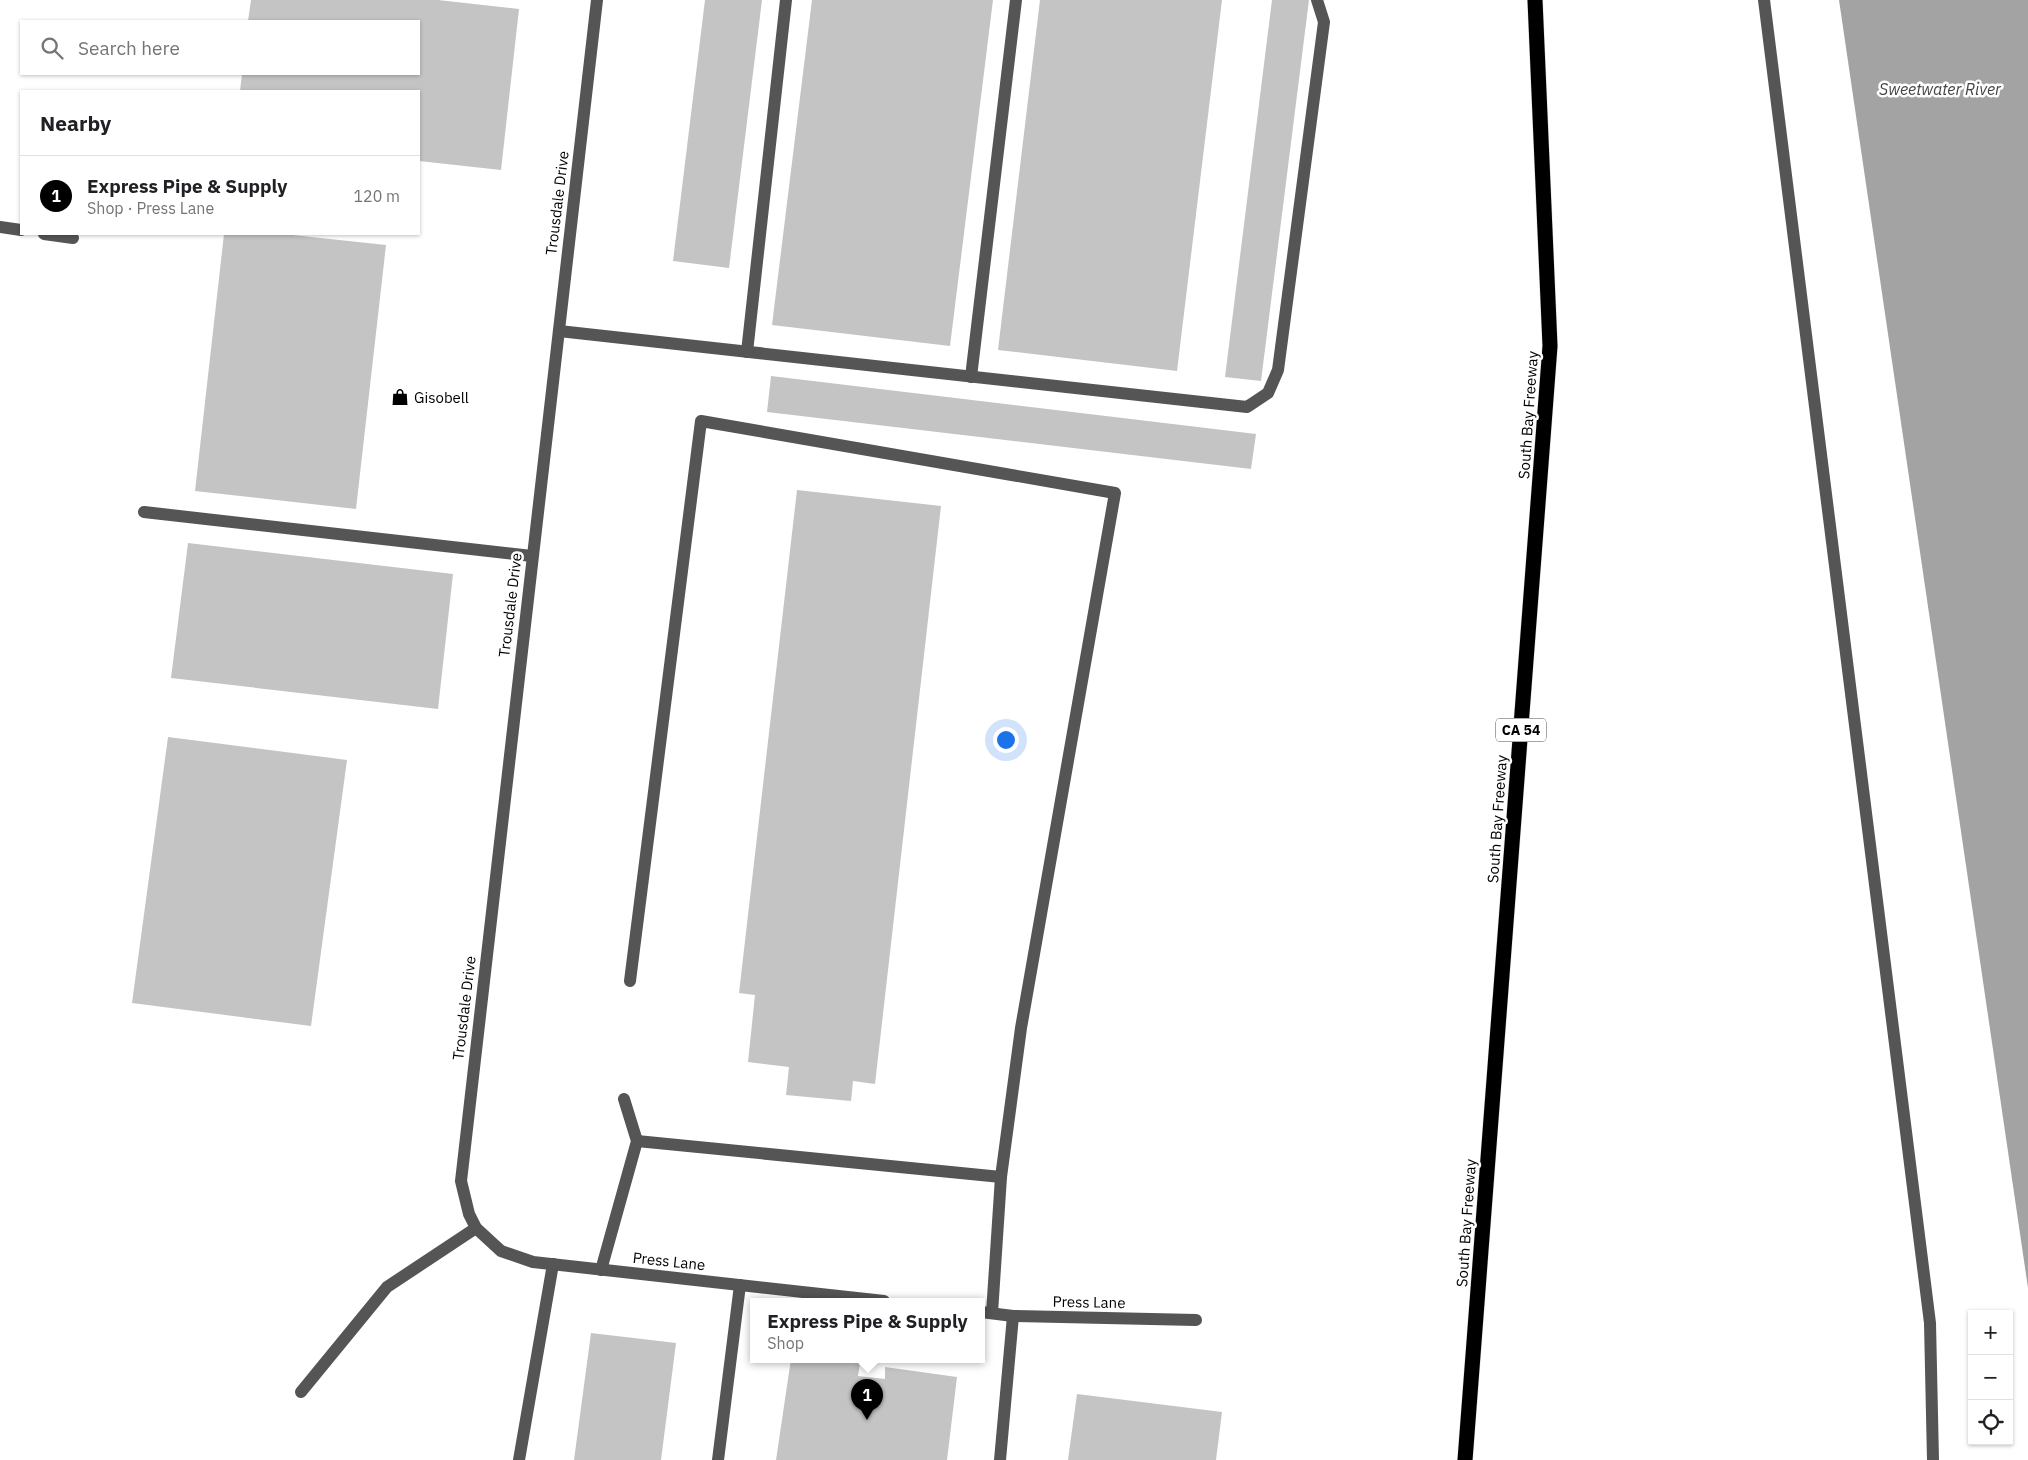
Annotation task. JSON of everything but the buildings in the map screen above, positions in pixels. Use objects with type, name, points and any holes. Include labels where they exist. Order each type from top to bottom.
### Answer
[{"type":"highway","name":"South Bay Freeway","points":[[1465,1460],[1550,346],[1535,0]]},
{"type":"street","name":"Trousdale Drive","points":[[468,1214],[461,1181],[597,0]]},
{"type":"street","points":[[747,352],[786,0]]},
{"type":"street","points":[[972,377],[1016,0]]},
{"type":"street","points":[[559,331],[1247,407],[1268,392],[1278,370],[1324,22],[1317,0]]},
{"type":"street","points":[[1764,0],[1930,1323],[1934,1460]]},
{"type":"street","points":[[0,227],[20,230]]},
{"type":"street","points":[[51,235],[73,238]]},
{"type":"street","points":[[630,981],[701,421],[1115,493],[1023,1018],[1001,1177],[986,1312]]},
{"type":"street","points":[[144,512],[532,556]]},
{"type":"street","points":[[601,1270],[637,1141],[624,1098]]},
{"type":"street","points":[[637,1141],[1001,1177]]},
{"type":"street","name":"Press Lane","points":[[468,1214],[476,1228],[501,1251],[533,1262],[857,1298]]},
{"type":"street","points":[[301,1392],[387,1287],[476,1228]]},
{"type":"street","points":[[520,1460],[553,1264]]},
{"type":"street","points":[[718,1460],[740,1285]]},
{"type":"street","name":"Press Lane","points":[[986,1312],[1013,1316],[1196,1320]]},
{"type":"street","points":[[1000,1460],[1013,1316]]},
{"type":"water","name":"Sweetwater River","points":[[1839,0],[2028,0],[2028,1288]]},
{"type":"place","name":"Gisobell","points":[[400,397]]},
{"type":"place","name":"Express Pipe & Supply","points":[[867,1420]]}]
